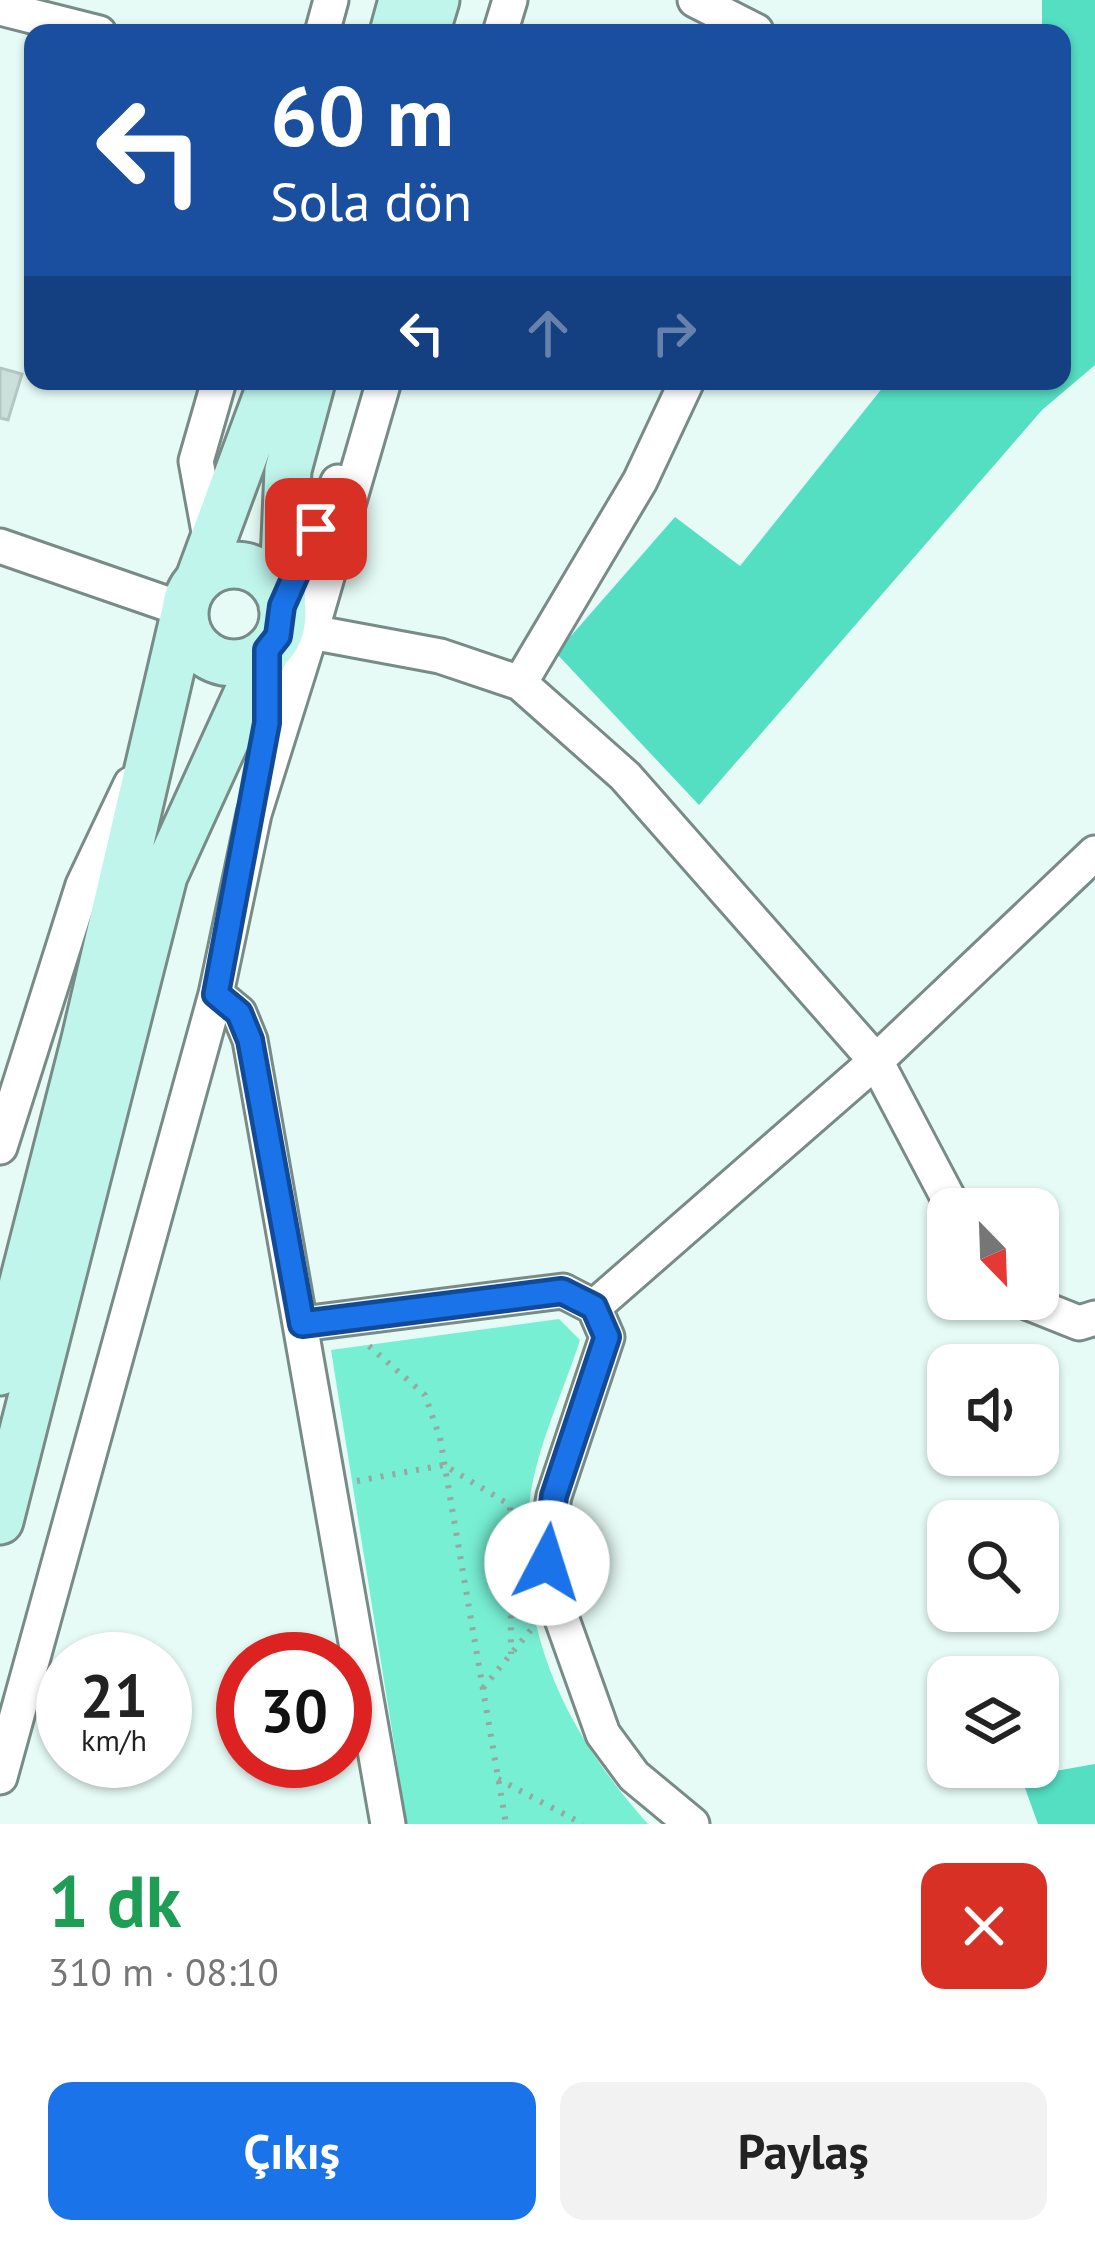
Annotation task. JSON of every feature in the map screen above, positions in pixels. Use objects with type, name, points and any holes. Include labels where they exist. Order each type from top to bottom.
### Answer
[{"type":"street","points":[[695,0],[755,21]]},
{"type":"street","points":[[0,8],[63,24]]},
{"type":"street","points":[[216,390],[196,461],[198,578],[193,642],[220,662],[237,663],[286,627],[440,656],[520,683],[625,776],[876,1061],[943,1188]]},
{"type":"street","points":[[0,1372],[86,1039],[155,734],[198,578],[269,390]]},
{"type":"street","points":[[0,1778],[216,994],[254,814],[286,627],[288,470],[310,390]]},
{"type":"street","points":[[0,1521],[164,876],[286,627],[381,390]]},
{"type":"street","points":[[520,683],[640,481],[683,390]]},
{"type":"street","points":[[0,546],[198,578],[225,566],[240,566],[268,579],[286,627],[254,814]]},
{"type":"street","points":[[0,1147],[83,885],[155,734]]},
{"type":"street","points":[[594,1307],[876,1061],[1095,853]]},
{"type":"street","points":[[216,994],[239,1013],[250,1040],[318,1322],[330,1486],[388,1824]]},
{"type":"street","points":[[318,1322],[562,1291],[594,1307],[607,1337],[548,1519],[547,1563],[554,1603],[603,1734],[634,1776],[692,1824]]},
{"type":"street","points":[[1059,1316],[1079,1324],[1095,1318]]},
{"type":"path","points":[[318,1322],[403,1370],[425,1395],[444,1465],[506,1824]]},
{"type":"path","points":[[330,1486],[444,1465],[510,1505],[511,1654]]},
{"type":"path","points":[[483,1688],[554,1603]]},
{"type":"path","points":[[499,1779],[584,1824]]},
{"type":"green space","points":[[1042,0],[1095,0],[1095,365],[1071,385],[1071,24],[1042,24]]},
{"type":"green space","points":[[881,390],[1066,390],[1042,410],[699,805],[556,653],[675,517],[740,566]]},
{"type":"green space","points":[[559,1319],[580,1340],[545,1438],[530,1498],[530,1590],[538,1633],[570,1713],[618,1788],[648,1824],[407,1824],[331,1350]]},
{"type":"green space","points":[[1095,1764],[1095,1824],[1038,1824],[1025,1788],[1059,1788],[1059,1770]]},
{"type":"building","points":[[0,368],[22,374],[8,420],[0,418]]},
{"type":"route","points":[[316,529],[282,606],[278,636],[267,650],[267,723],[254,814],[216,994],[239,1013],[250,1040],[302,1324],[562,1291],[594,1307],[607,1337],[554,1496],[547,1563]]}]
